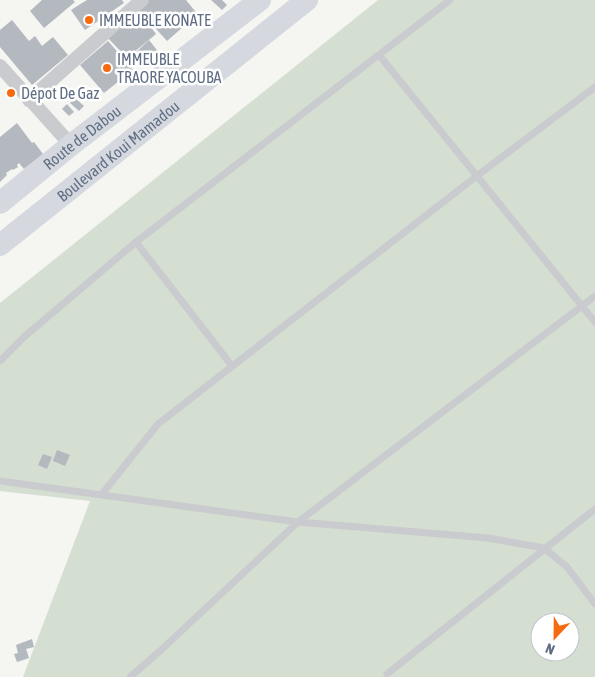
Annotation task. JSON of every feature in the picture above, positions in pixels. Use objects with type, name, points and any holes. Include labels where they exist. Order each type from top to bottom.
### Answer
[{"type":"main road","name":"Route de Dabou","points":[[0,203],[71,145],[260,0]]},
{"type":"main road","name":"Boulevard Koui Mamadou","points":[[0,245],[307,0]]},
{"type":"street","points":[[29,100],[142,0]]},
{"type":"street","points":[[0,66],[71,145]]},
{"type":"lane","points":[[0,361],[24,336],[136,242],[450,0]]},
{"type":"lane","points":[[379,55],[595,322]]},
{"type":"lane","points":[[102,494],[158,424],[595,87]]},
{"type":"lane","points":[[136,242],[232,366]]},
{"type":"lane","points":[[130,677],[298,522],[595,296]]},
{"type":"lane","points":[[0,481],[298,522],[488,538],[544,548],[567,567],[595,604]]},
{"type":"lane","points":[[387,674],[595,509]]},
{"type":"shaded area","points":[[378,0],[595,0],[595,677],[23,677],[90,501],[0,491],[0,303]]},
{"type":"building","points":[[42,0],[73,0],[75,2],[44,28],[30,11]]},
{"type":"building","name":"IMMEUBLE KONATE","points":[[87,0],[122,0],[124,3],[85,30],[71,10]]},
{"type":"building","points":[[146,0],[186,0],[199,16],[195,21],[192,19],[185,28],[183,27],[167,41],[139,10]]},
{"type":"building","points":[[211,0],[222,0],[227,5],[222,10]]},
{"type":"building","points":[[137,13],[138,15],[140,13],[156,34],[127,58],[108,38]]},
{"type":"building","points":[[12,20],[29,41],[35,36],[42,46],[53,37],[68,55],[32,85],[0,47],[0,30]]},
{"type":"building","points":[[149,40],[157,50],[150,56],[146,51],[133,62],[130,58]]},
{"type":"building","name":"IMMEUBLE TRAORE YACOUBA","points":[[108,41],[133,70],[104,93],[80,65]]},
{"type":"building","points":[[75,98],[84,106],[79,111],[70,103]]},
{"type":"building","points":[[67,104],[74,112],[69,116],[62,109]]},
{"type":"building","points":[[17,123],[43,154],[24,169],[19,163],[18,167],[6,173],[7,175],[0,182],[0,137]]},
{"type":"building","points":[[57,450],[70,455],[65,466],[53,461]]},
{"type":"building","points":[[43,454],[52,457],[47,469],[38,465]]},
{"type":"building","points":[[32,639],[34,647],[26,649],[29,658],[17,662],[14,654],[18,653],[16,645]]},
{"type":"place","name":"IMMEUBLE KONATE","points":[[89,20]]},
{"type":"place","name":"IMMEUBLE TRAORE YACOUBA","points":[[107,68]]},
{"type":"place","name":"Dépot De Gaz","points":[[11,93]]}]
